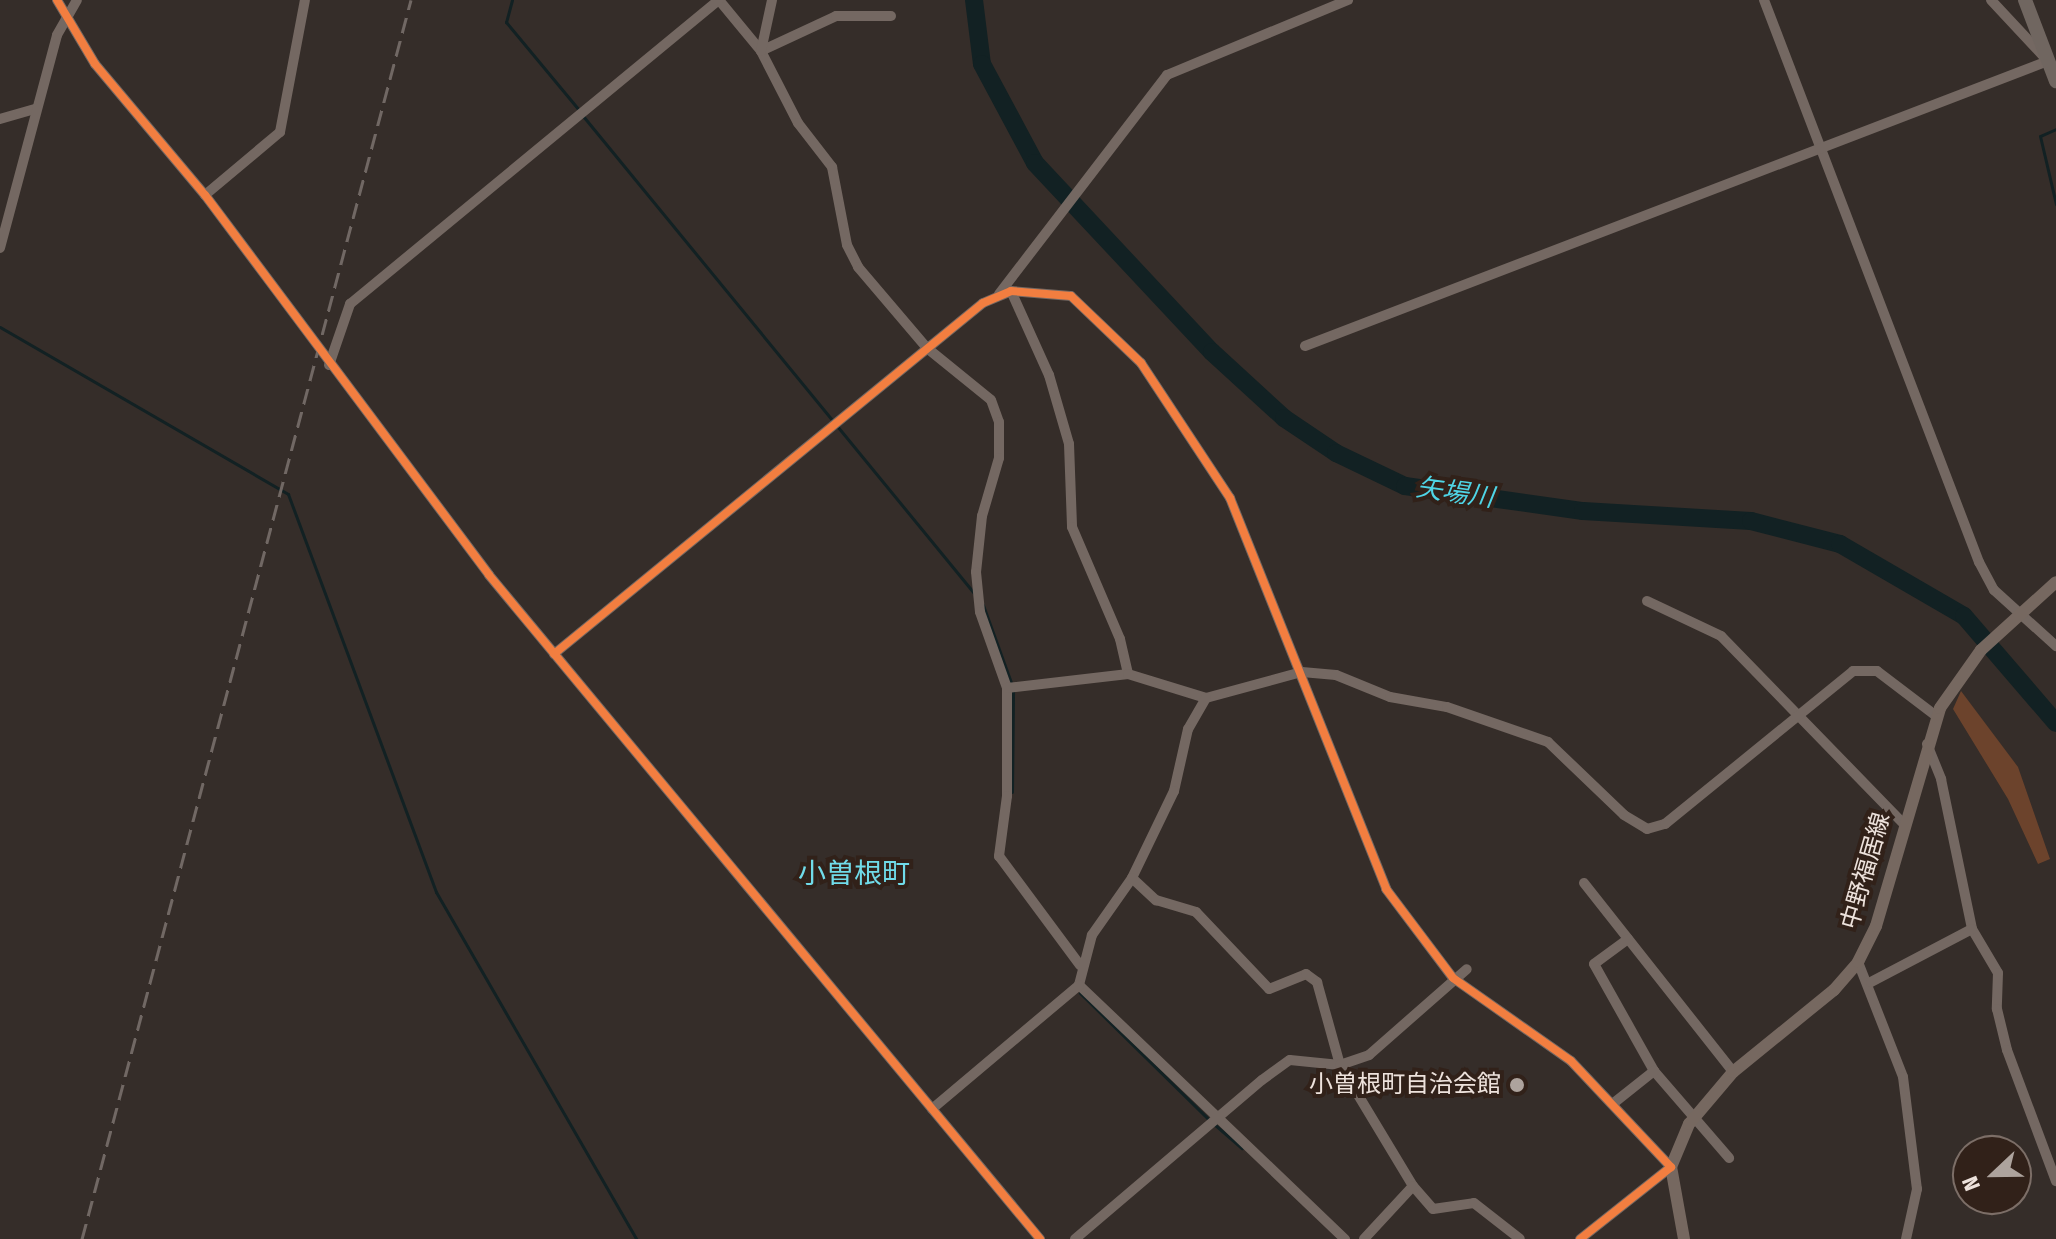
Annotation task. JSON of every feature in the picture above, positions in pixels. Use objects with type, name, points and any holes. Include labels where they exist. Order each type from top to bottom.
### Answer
[{"type":"highway","points":[[2025,0],[2056,81]]},
{"type":"main road","name":"中野福居線","points":[[1671,1167],[1697,1114],[1733,1072],[1834,990],[1858,962],[1876,926],[1925,742],[1954,681],[2015,617],[2056,582]]},
{"type":"main road","points":[[1671,1167],[1684,1239]]},
{"type":"street","points":[[57,0],[64,18],[205,195],[329,365],[554,654],[1040,1239]]},
{"type":"street","points":[[0,248],[36,109],[64,18],[77,0]]},
{"type":"street","points":[[205,195],[280,132],[305,0]]},
{"type":"street","points":[[329,365],[350,304],[719,0],[761,51],[798,123],[832,167],[852,257],[927,348],[981,390],[999,422],[999,458],[982,516],[976,594],[1007,688],[1007,796],[999,856],[1080,965]]},
{"type":"street","points":[[761,51],[772,0]]},
{"type":"street","points":[[554,654],[927,348],[999,294],[1040,235],[1173,70],[1348,0]]},
{"type":"street","points":[[1764,0],[1979,562],[1994,590],[2015,617],[2056,646]]},
{"type":"street","points":[[1305,346],[1821,147],[2052,65],[1991,0]]},
{"type":"street","points":[[761,51],[836,16],[891,16]]},
{"type":"street","points":[[0,119],[36,109]]},
{"type":"street","points":[[999,294],[1011,291],[1071,296],[1141,363],[1230,498],[1360,812],[1378,878],[1453,978],[1571,1061],[1615,1102],[1671,1167],[1580,1239]]},
{"type":"street","points":[[1011,291],[1049,375],[1069,444],[1072,527],[1120,639],[1128,674]]},
{"type":"street","points":[[1647,601],[1721,636],[1903,823]]},
{"type":"street","points":[[1007,688],[1128,674],[1206,698],[1302,672],[1336,675],[1390,697],[1447,707],[1548,742],[1624,815],[1647,829],[1665,824],[1802,718],[1853,671],[1877,671],[1936,716]]},
{"type":"street","points":[[932,1109],[1079,985],[1080,965],[1132,878],[1174,791],[1188,729],[1206,698]]},
{"type":"street","points":[[1925,742],[1941,779],[1972,929],[1998,973],[2000,1027],[2056,1181]]},
{"type":"street","points":[[1132,878],[1156,900],[1196,912],[1269,989],[1306,974],[1317,982],[1340,1065],[1413,1186],[1433,1209],[1474,1203],[1520,1239]]},
{"type":"street","points":[[1584,883],[1733,1072]]},
{"type":"street","points":[[1871,982],[1972,929]]},
{"type":"street","points":[[1628,939],[1594,964],[1654,1071],[1697,1114],[1729,1158]]},
{"type":"street","points":[[1858,962],[1871,982],[1903,1077],[1913,1133],[1917,1200],[1906,1239]]},
{"type":"street","points":[[1075,1239],[1290,1060],[1340,1065],[1369,1055],[1400,1031],[1453,978],[1467,969]]},
{"type":"street","points":[[1079,985],[1217,1121],[1345,1239]]},
{"type":"street","points":[[1615,1102],[1654,1071]]},
{"type":"street","points":[[1364,1239],[1413,1186]]},
{"type":"shaded area","points":[[1961,691],[2018,767],[2050,859],[2038,864],[2008,799],[1953,709]]},
{"type":"waterway","points":[[512,0],[506,22],[579,110]]},
{"type":"waterway","name":"矢場川","points":[[974,0],[982,64],[1035,163],[1212,352],[1284,418],[1336,453],[1405,486],[1583,511],[1751,521],[1840,544],[1964,616],[2056,723]]},
{"type":"waterway","points":[[583,116],[974,593]]},
{"type":"waterway","points":[[2056,129],[2040,136],[2056,204]]},
{"type":"waterway","points":[[0,327],[288,494],[436,892],[636,1239]]},
{"type":"waterway","points":[[983,605],[1012,685]]},
{"type":"waterway","points":[[1012,792],[1013,692]]},
{"type":"waterway","points":[[1080,993],[1208,1119]]},
{"type":"waterway","points":[[1214,1124],[1242,1148]]},
{"type":"railway","points":[[82,1239],[411,0]]},
{"type":"cycle path","points":[[57,0],[95,64],[205,195],[489,575],[1040,1239]]},
{"type":"cycle path","points":[[554,654],[983,303],[1011,291],[1071,296],[1141,363],[1230,498],[1386,889],[1453,978],[1571,1061],[1671,1167],[1580,1239]]},
{"type":"place","name":"小曽根町自治会館","points":[[1517,1085]]},
{"type":"district","name":"小曽根町","points":[[854,874]]}]
